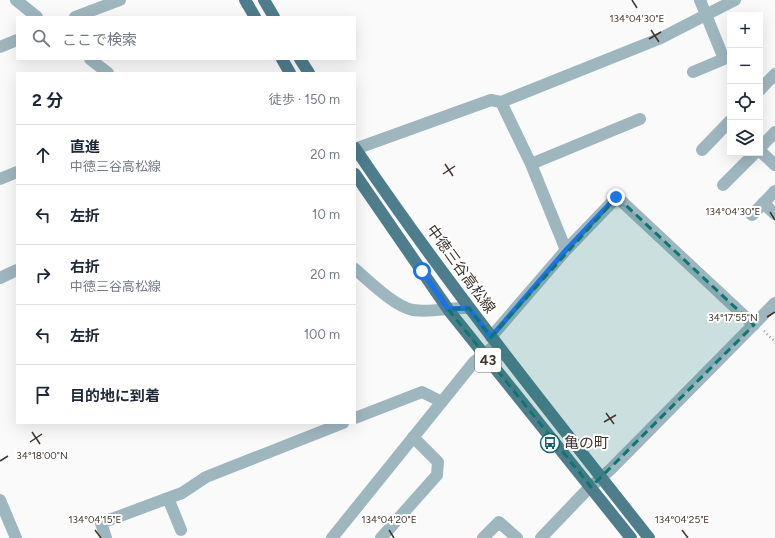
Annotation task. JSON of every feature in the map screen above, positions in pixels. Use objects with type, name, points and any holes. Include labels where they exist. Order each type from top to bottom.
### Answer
[{"type":"main road","points":[[244,0],[254,16]]},
{"type":"main road","points":[[264,0],[273,16]]},
{"type":"main road","points":[[283,60],[289,72]]},
{"type":"main road","points":[[301,60],[308,72]]},
{"type":"main road","name":"中徳三谷高松線","points":[[356,149],[434,262],[494,341],[649,538]]},
{"type":"main road","name":"43","points":[[356,175],[448,309],[631,538]]},
{"type":"street","points":[[16,0],[36,16]]},
{"type":"street","points":[[78,16],[120,0]]},
{"type":"street","points":[[692,72],[724,59],[700,0]]},
{"type":"street","points":[[356,148],[491,100],[501,102],[661,38],[735,0]]},
{"type":"street","points":[[0,47],[16,40]]},
{"type":"street","points":[[91,60],[107,72]]},
{"type":"street","points":[[763,87],[775,74]]},
{"type":"street","points":[[501,102],[531,164],[566,250]]},
{"type":"street","points":[[531,164],[640,119]]},
{"type":"street","points":[[702,150],[727,125]]},
{"type":"street","points":[[763,145],[775,132]]},
{"type":"street","points":[[763,154],[775,165]]},
{"type":"street","points":[[723,185],[752,156]]},
{"type":"street","points":[[0,179],[16,172]]},
{"type":"street","points":[[752,216],[775,190]]},
{"type":"street","points":[[332,538],[474,362],[484,355],[566,250],[616,197],[755,324]]},
{"type":"street","points":[[763,203],[775,214]]},
{"type":"street","points":[[0,278],[16,270]]},
{"type":"street","points":[[356,271],[395,302],[405,308],[421,310],[469,308]]},
{"type":"street","points":[[541,538],[590,487],[612,469],[775,303]]},
{"type":"street","points":[[356,418],[422,392],[442,402]]},
{"type":"street","points":[[106,538],[101,523],[182,493],[206,477],[340,424]]},
{"type":"street","points":[[381,538],[437,475],[438,462],[414,437]]},
{"type":"street","points":[[168,498],[181,530]]},
{"type":"street","points":[[0,500],[8,515],[16,538]]},
{"type":"street","points":[[483,538],[499,522],[517,538]]},
{"type":"path","points":[[755,324],[775,342]]},
{"type":"highlighted area","points":[[617,197],[754,325],[591,487],[448,309],[469,308],[491,337]]},
{"type":"place","name":"亀の町","points":[[550,443]]},
{"type":"route","points":[[422,271],[448,309],[469,308],[491,337],[566,250],[616,197]]}]
